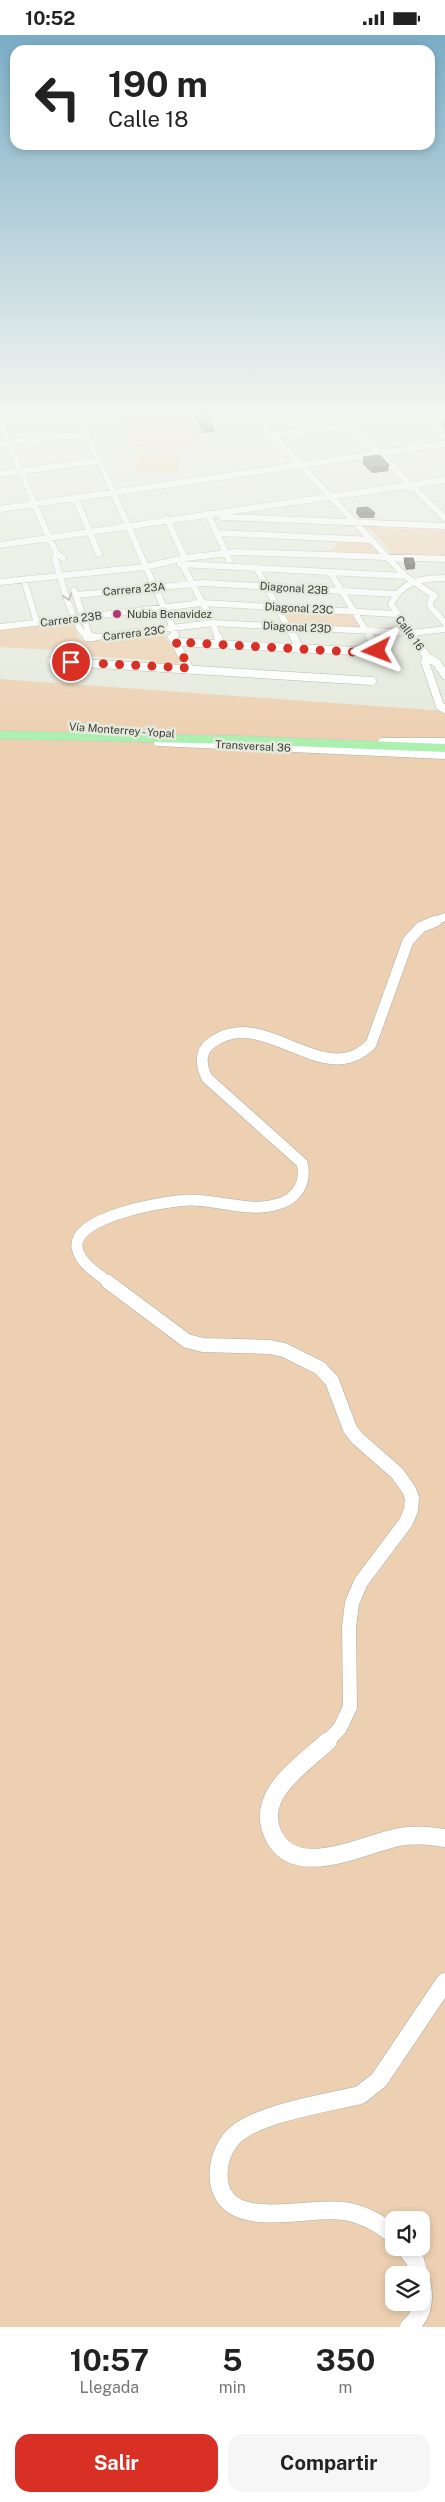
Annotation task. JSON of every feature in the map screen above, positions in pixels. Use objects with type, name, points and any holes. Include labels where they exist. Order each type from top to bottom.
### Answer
[{"type":"highway","name":"Vía Monterrey - Yopal","points":[[0,723],[243,740]]},
{"type":"highway","name":"Vía Monterrey - Yopal","points":[[0,735],[243,740],[445,748]]},
{"type":"street","points":[[43,522],[57,554],[55,559],[65,575],[76,595],[89,634],[86,636],[82,635],[75,618],[65,575]]},
{"type":"street","points":[[86,522],[99,554]]},
{"type":"street","points":[[124,522],[144,567],[143,571],[153,588],[175,641],[189,668]]},
{"type":"street","points":[[0,545],[150,522]]},
{"type":"street","points":[[168,522],[192,584],[213,623],[220,644]]},
{"type":"street","points":[[213,522],[232,566]]},
{"type":"street","points":[[324,522],[445,526]]},
{"type":"street","points":[[358,524],[405,576],[435,596]]},
{"type":"street","points":[[219,533],[372,540]]},
{"type":"street","points":[[0,582],[144,567],[247,551],[445,559]]},
{"type":"street","points":[[183,561],[232,566],[405,576]]},
{"type":"street","points":[[256,567],[265,586],[290,627],[300,649]]},
{"type":"street","points":[[175,641],[371,653],[377,649],[355,611],[340,592],[330,572]]},
{"type":"street","points":[[395,594],[412,581],[445,578]]},
{"type":"street","points":[[24,579],[37,623]]},
{"type":"street","name":"Diagonal 23B","points":[[192,584],[265,586],[395,594]]},
{"type":"street","name":"Carrera 23A","points":[[76,595],[192,584]]},
{"type":"street","name":"Calle 16","points":[[395,594],[391,604],[396,614],[412,633],[427,657],[437,663],[445,675]]},
{"type":"street","points":[[445,595],[435,596],[431,599],[430,606],[445,623]]},
{"type":"street","name":"Carrera 23B","points":[[0,627],[202,603]]},
{"type":"street","name":"Diagonal 23C","points":[[202,603],[396,614]]},
{"type":"street","name":"Diagonal 23D","points":[[213,623],[412,633],[445,629]]},
{"type":"street","name":"Carrera 23C","points":[[86,636],[93,638],[213,623]]},
{"type":"street","points":[[427,657],[425,662],[443,708]]},
{"type":"street","points":[[51,661],[189,668],[372,681]]},
{"type":"street","points":[[435,687],[445,687]]},
{"type":"street","name":"Transversal 36","points":[[62,737],[445,755]]},
{"type":"street","points":[[311,742],[445,742]]},
{"type":"street","points":[[445,917],[421,927],[408,941],[371,1044],[362,1054],[347,1059],[328,1058],[259,1034],[246,1032],[220,1036],[208,1045],[202,1055],[200,1064],[207,1078],[302,1163],[305,1171],[304,1181],[298,1191],[288,1201],[272,1206],[192,1200],[171,1201],[126,1213],[89,1227],[78,1240],[77,1247],[85,1264],[186,1341],[203,1345],[270,1347],[284,1350],[320,1368],[332,1381],[350,1429],[357,1438],[407,1484],[412,1497],[410,1516],[365,1576],[355,1593],[350,1610],[349,1712],[335,1736],[285,1779],[273,1796],[269,1811],[269,1825],[275,1839],[287,1851],[306,1857],[327,1857],[399,1837],[424,1835],[445,1838]]},
{"type":"street","points":[[385,2228],[361,2215],[336,2210],[251,2214],[229,2205],[219,2191],[218,2171],[223,2151],[235,2134],[253,2123],[360,2095],[370,2089],[379,2079],[445,1982]]},
{"type":"street","points":[[409,2327],[416,2323],[421,2311]]},
{"type":"shaded area","points":[[368,527],[445,530],[445,556],[393,554]]},
{"type":"shaded area","points":[[341,540],[371,541],[386,557],[357,556],[331,551]]},
{"type":"shaded area","points":[[281,608],[354,613],[363,630],[291,626]]},
{"type":"shaded area","points":[[72,620],[79,639],[83,640],[162,631],[181,662],[174,666],[152,665],[152,660],[53,654],[54,650],[0,647],[0,628]]},
{"type":"shaded area","points":[[0,679],[445,711],[445,2327],[0,2327]]},
{"type":"building","points":[[404,558],[413,558],[415,565],[406,565]]},
{"type":"place","name":"Nubia Benavidez","points":[[117,614]]},
{"type":"route","points":[[71,662],[189,668],[176,642],[371,653],[377,651]]}]
